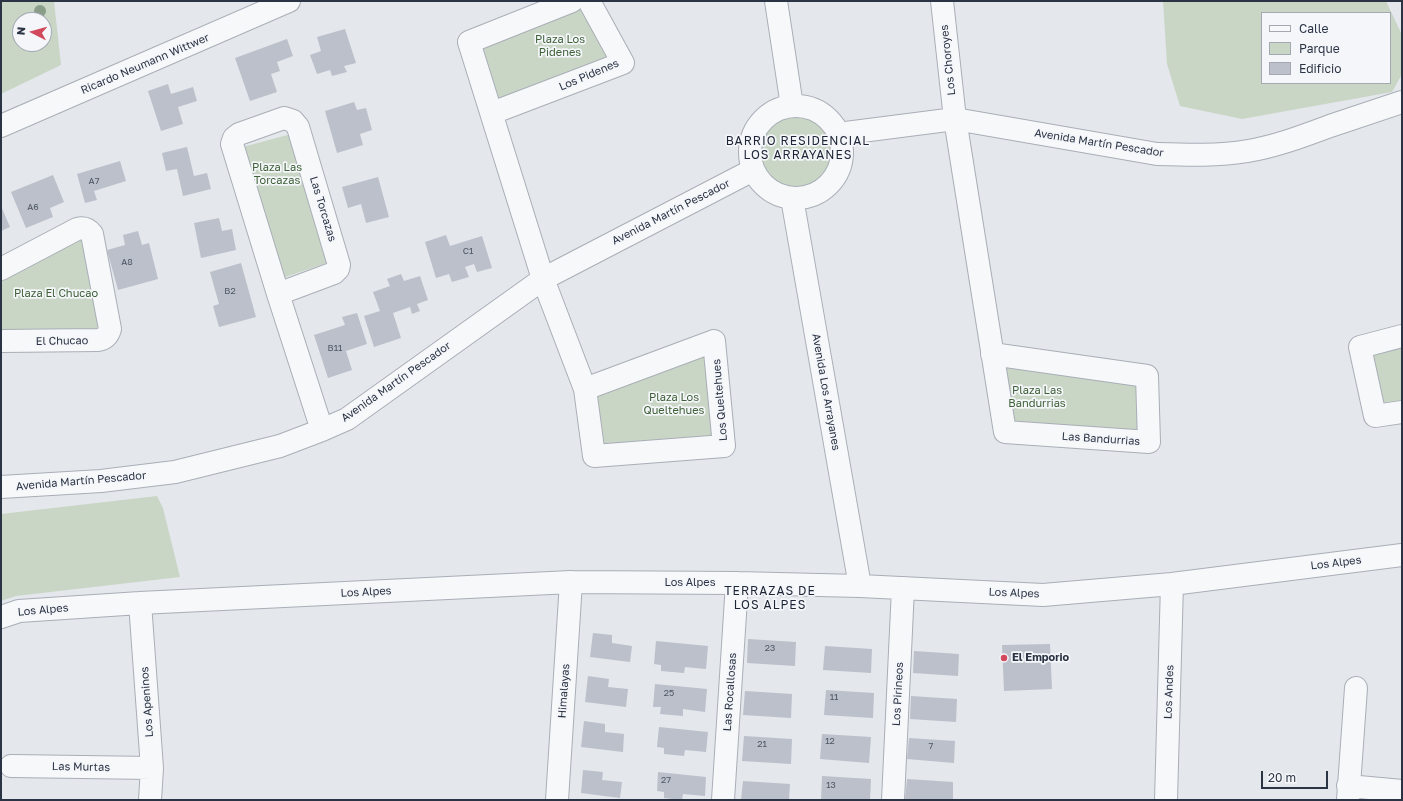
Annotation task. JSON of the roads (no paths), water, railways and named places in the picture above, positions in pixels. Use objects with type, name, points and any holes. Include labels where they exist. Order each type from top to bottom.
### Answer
[{"type":"street","name":"Ricardo Neumann Wittwer","points":[[1,126],[289,1]]},
{"type":"street","points":[[543,279],[469,42],[572,1]]},
{"type":"street","name":"Los Pidenes","points":[[492,113],[623,63],[589,1]]},
{"type":"street","points":[[776,1],[792,106]]},
{"type":"street","name":"Los Choroyes","points":[[942,1],[955,120]]},
{"type":"street","name":"Avenida Martín Pescador","points":[[838,134],[955,120],[1157,154],[1220,154],[1248,151],[1282,143],[1402,102]]},
{"type":"street","points":[[792,106],[808,107],[830,120],[838,134],[842,149],[840,164],[836,174],[826,187],[812,195],[792,198],[776,194],[761,184],[753,170],[749,152],[752,136],[760,122],[773,112],[792,106]]},
{"type":"street","name":"Las Torcazas","points":[[278,294],[334,273],[338,269],[339,265],[298,128],[293,121],[284,118],[239,134],[234,138],[232,144],[278,294],[322,430]]},
{"type":"street","name":"Las Bandurrias","points":[[955,120],[1004,432],[1149,442],[1147,376],[992,354]]},
{"type":"street","name":"Avenida Martín Pescador","points":[[1,487],[101,481],[175,472],[280,446],[322,430],[347,419],[543,279],[753,170]]},
{"type":"street","name":"Avenida Los Arrayanes","points":[[792,198],[860,586]]},
{"type":"street","name":"El Chucao","points":[[1,269],[77,228],[87,229],[92,234],[110,329],[106,337],[98,340],[1,341]]},
{"type":"street","name":"Los Queltehues","points":[[543,279],[585,389],[594,456],[724,446],[714,341],[585,389]]},
{"type":"street","points":[[1402,336],[1360,347],[1375,416],[1402,412]]},
{"type":"street","name":"Los Alpes","points":[[1,617],[19,611],[140,603],[571,582],[737,583],[860,586],[1043,595],[1172,584],[1402,555]]},
{"type":"street","name":"Himalayas","points":[[557,800],[571,582]]},
{"type":"street","name":"Las Rocallosas","points":[[723,800],[737,583]]},
{"type":"street","name":"Los Andes","points":[[1166,800],[1172,584]]},
{"type":"street","name":"Los Pirineos","points":[[893,800],[903,588]]},
{"type":"street","name":"Los Apeninos","points":[[140,603],[152,768],[150,800]]},
{"type":"street","points":[[1356,688],[1348,793],[1402,791]]},
{"type":"street","name":"Las Murtas","points":[[11,766],[152,768]]},
{"type":"place","name":"El Emporio","points":[[1004,658]]},
{"type":"district","name":"BARRIO RESIDENCIAL LOS ARRAYANES","points":[[798,148]]},
{"type":"district","name":"TERRAZAS DE LOS ALPES","points":[[770,598]]},
{"type":"park label","name":"Plaza Los Pidenes","points":[[560,46]]},
{"type":"park label","name":"Plaza Las Torcazas","points":[[277,174]]},
{"type":"park label","name":"Plaza El Chucao","points":[[56,294]]},
{"type":"park label","name":"Plaza Las Bandurrias","points":[[1037,397]]},
{"type":"park label","name":"Plaza Los Queltehues","points":[[674,404]]}]
